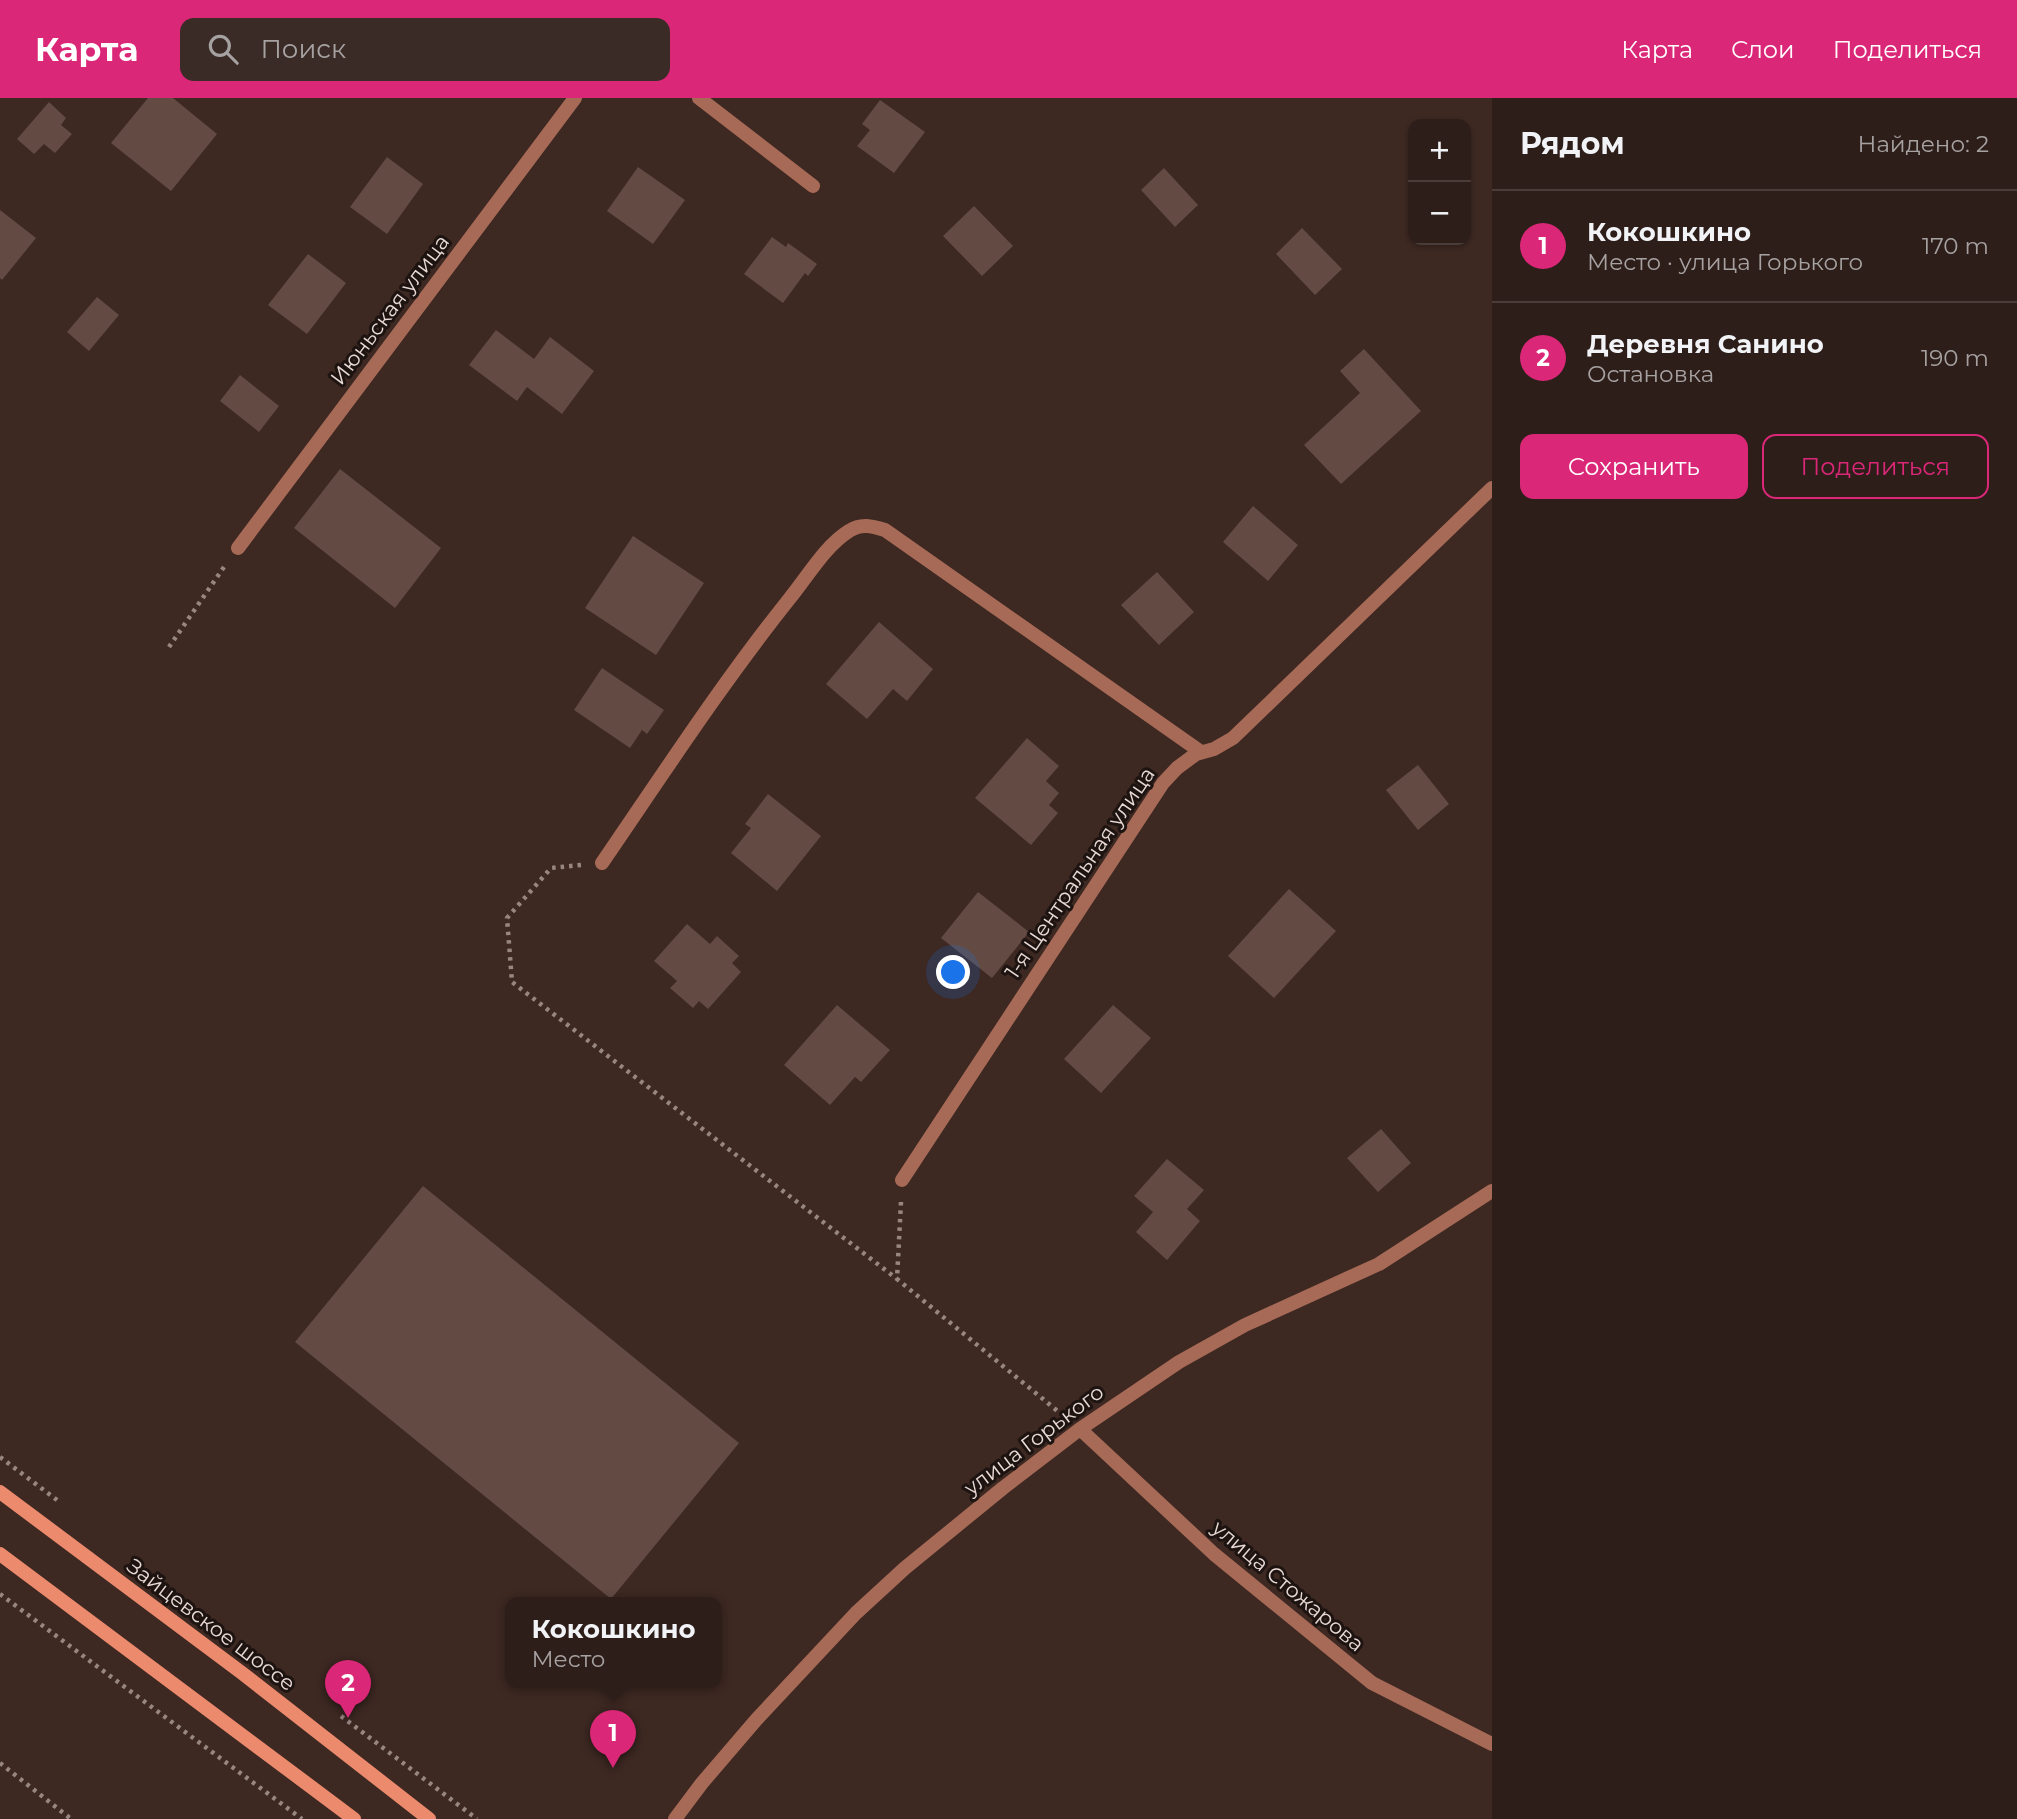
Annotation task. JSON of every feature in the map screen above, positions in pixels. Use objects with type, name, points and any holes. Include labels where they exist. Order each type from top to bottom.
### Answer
[{"type":"main road","name":"Зайцевское шоссе","points":[[0,1492],[242,1672],[429,1819]]},
{"type":"main road","points":[[0,1554],[354,1819]]},
{"type":"street","name":"Июньская улица","points":[[238,548],[575,98]]},
{"type":"street","points":[[699,98],[813,186]]},
{"type":"street","name":"1-я Центральная улица","points":[[902,1180],[1163,783],[1177,768],[1201,752],[1214,749],[1233,738],[1492,488]]},
{"type":"street","points":[[602,863],[752,646],[832,545],[860,526],[885,530],[1201,752]]},
{"type":"street","name":"улица Горького","points":[[675,1819],[756,1720],[878,1592],[953,1528],[1080,1429],[1163,1372],[1214,1342],[1276,1310],[1379,1264],[1492,1191]]},
{"type":"street","name":"улица Стожарова","points":[[1080,1429],[1214,1554],[1373,1683],[1492,1744]]},
{"type":"path","points":[[169,647],[238,548]]},
{"type":"path","points":[[602,863],[551,868],[507,918],[512,982],[897,1279],[1080,1429]]},
{"type":"path","points":[[897,1279],[902,1180]]},
{"type":"path","points":[[0,1594],[302,1819]]},
{"type":"path","points":[[0,1763],[71,1819]]},
{"type":"building","points":[[148,98],[173,98],[217,134],[171,191],[111,143]]},
{"type":"building","points":[[880,100],[925,132],[894,173],[857,146],[870,130],[862,124]]},
{"type":"building","points":[[49,102],[66,118],[61,125],[72,134],[55,153],[44,144],[34,154],[17,139]]},
{"type":"building","points":[[387,157],[423,184],[387,234],[350,207]]},
{"type":"building","points":[[638,167],[685,200],[653,244],[607,211]]},
{"type":"building","points":[[1164,168],[1198,205],[1175,227],[1141,190]]},
{"type":"building","points":[[974,206],[1013,246],[982,276],[943,236]]},
{"type":"building","points":[[0,210],[36,238],[2,280],[0,278]]},
{"type":"building","points":[[1302,228],[1342,269],[1315,295],[1276,254]]},
{"type":"building","points":[[772,237],[786,247],[788,243],[817,264],[808,276],[805,273],[783,303],[744,274]]},
{"type":"building","points":[[308,254],[346,283],[307,334],[268,305]]},
{"type":"building","points":[[97,297],[119,315],[89,351],[67,332]]},
{"type":"building","points":[[496,330],[534,359],[550,337],[594,371],[562,414],[527,387],[517,401],[469,365]]},
{"type":"building","points":[[1364,349],[1421,411],[1341,484],[1304,445],[1360,393],[1340,371]]},
{"type":"building","points":[[240,375],[279,406],[259,432],[220,401]]},
{"type":"building","points":[[340,469],[441,548],[395,608],[294,528]]},
{"type":"building","points":[[1253,506],[1298,545],[1268,581],[1223,542]]},
{"type":"building","points":[[633,536],[704,583],[656,655],[585,608]]},
{"type":"building","points":[[1157,572],[1194,612],[1159,645],[1121,605]]},
{"type":"building","points":[[879,622],[933,669],[907,701],[893,689],[867,719],[826,684]]},
{"type":"building","points":[[602,668],[664,710],[647,734],[642,730],[630,748],[574,710]]},
{"type":"building","points":[[1027,738],[1059,766],[1046,781],[1059,793],[1049,805],[1058,813],[1031,845],[975,798]]},
{"type":"building","points":[[1418,765],[1449,804],[1418,830],[1386,790]]},
{"type":"building","points":[[768,794],[821,836],[777,891],[731,853],[751,828],[745,824]]},
{"type":"building","points":[[1289,889],[1336,931],[1274,998],[1228,956]]},
{"type":"building","points":[[978,892],[1029,932],[992,978],[941,938]]},
{"type":"building","points":[[687,924],[710,944],[717,936],[739,956],[732,963],[741,972],[708,1009],[699,1001],[693,1008],[670,988],[677,981],[654,961]]},
{"type":"building","points":[[837,1005],[890,1050],[861,1082],[855,1077],[830,1105],[784,1065]]},
{"type":"building","points":[[1113,1005],[1151,1038],[1101,1093],[1064,1059]]},
{"type":"building","points":[[1381,1129],[1411,1163],[1378,1192],[1347,1158]]},
{"type":"building","points":[[1167,1159],[1204,1190],[1187,1209],[1200,1221],[1167,1260],[1136,1232],[1153,1212],[1134,1196]]},
{"type":"building","points":[[423,1186],[739,1443],[613,1597],[609,1597],[295,1342]]},
{"type":"place","name":"Деревня Санино","points":[[348,1718]]},
{"type":"place","name":"Кокошкино","points":[[613,1768]]}]
